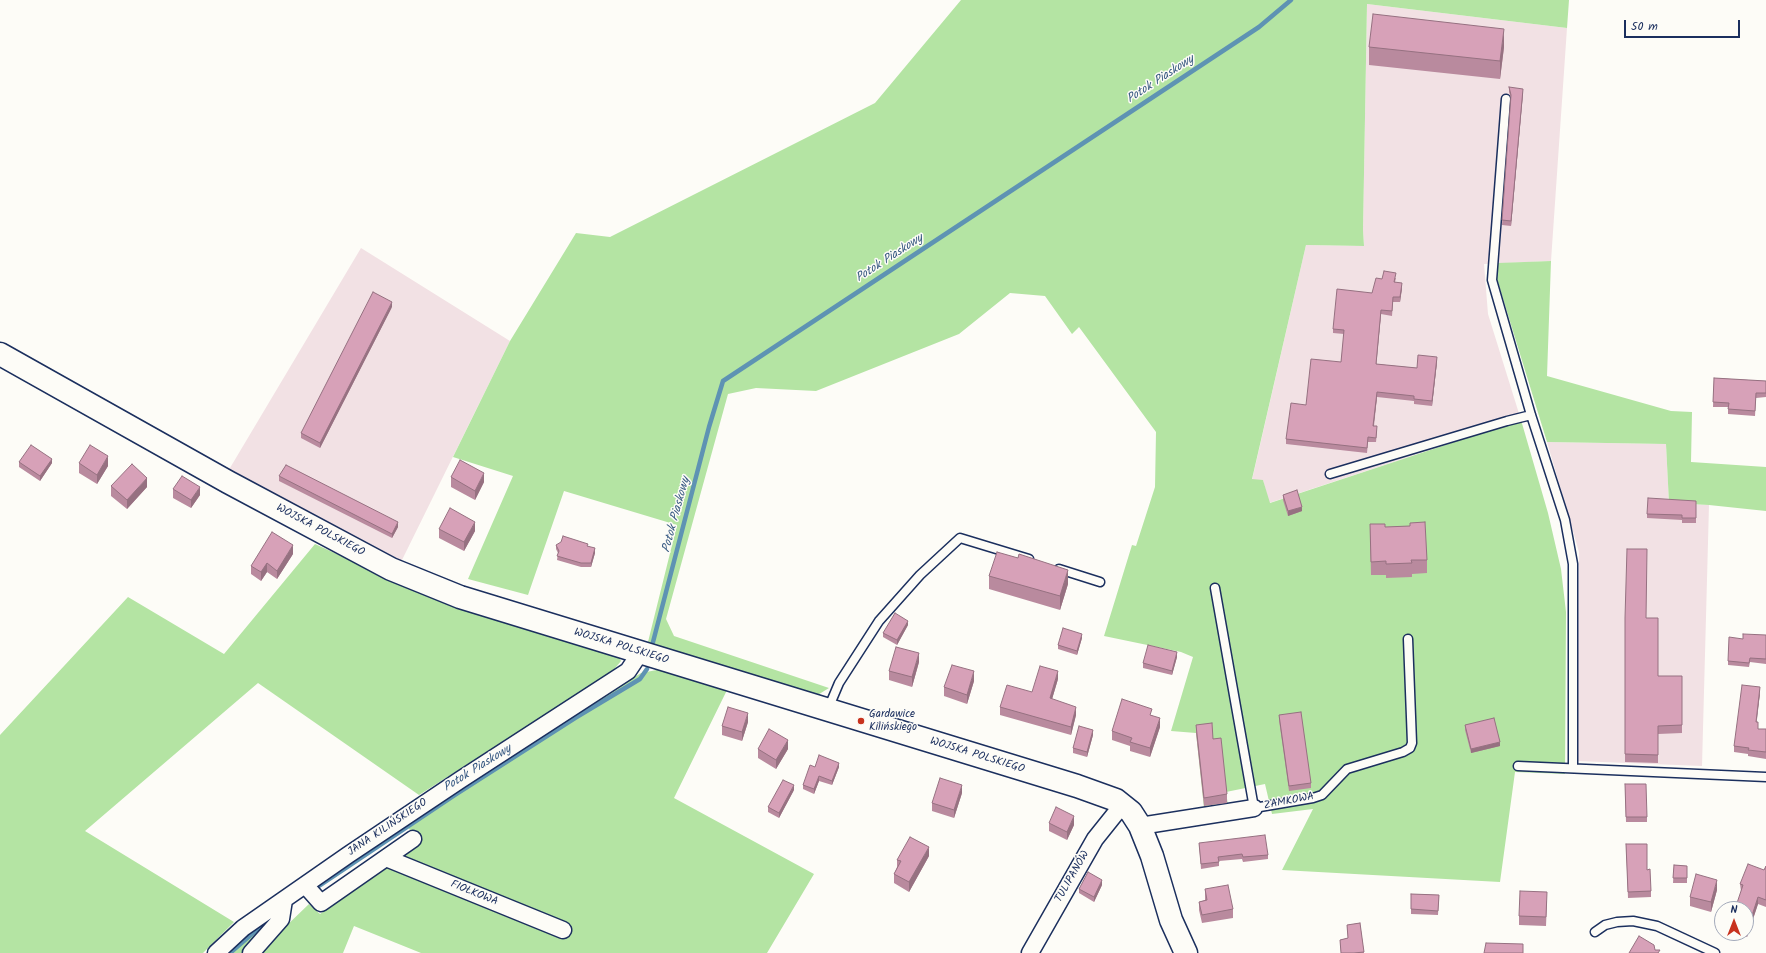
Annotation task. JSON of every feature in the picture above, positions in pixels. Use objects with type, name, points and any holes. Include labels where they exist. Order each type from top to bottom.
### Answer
[{"type":"street","name":"WOJSKA POLSKIEGO","points":[[0,354],[391,570],[460,598],[1077,786],[1107,796],[1123,804],[1131,812],[1140,826],[1152,856],[1171,920],[1186,953]]},
{"type":"street","name":"JANA KILIŃSKIEGO","points":[[216,953],[243,928],[305,885],[460,780],[628,671],[640,653]]},
{"type":"street","name":"TULIPANÓW","points":[[1030,953],[1095,839],[1123,804]]},
{"type":"street","name":"ZAMKOWA","points":[[1140,826],[1254,808]]},
{"type":"street","points":[[305,885],[321,903],[413,839]]},
{"type":"street","name":"FIOŁKOWA","points":[[386,858],[563,930]]},
{"type":"street","points":[[251,953],[281,919],[284,900]]},
{"type":"lane","points":[[1506,99],[1492,280],[1531,415],[1565,520],[1573,564],[1573,768]]},
{"type":"lane","points":[[1330,474],[1531,415]]},
{"type":"lane","points":[[828,710],[839,684],[879,620],[920,575],[960,538],[1034,561]]},
{"type":"lane","points":[[1049,566],[1100,582]]},
{"type":"lane","points":[[1215,588],[1254,808]]},
{"type":"lane","name":"ZAMKOWA","points":[[1254,808],[1313,798],[1322,795],[1347,769],[1403,752],[1410,748],[1412,743],[1408,639]]},
{"type":"lane","points":[[1518,766],[1766,777]]},
{"type":"lane","points":[[1595,932],[1605,925],[1617,922],[1632,921],[1657,926],[1715,953]]},
{"type":"shaded area","points":[[1367,4],[1567,28],[1551,261],[1484,264],[1488,314],[1521,420],[1269,503],[1263,480],[1252,480],[1306,245],[1364,246]]},
{"type":"shaded area","points":[[361,248],[510,341],[401,562],[224,478]]},
{"type":"shaded area","points":[[1547,442],[1666,444],[1669,503],[1709,505],[1702,766],[1577,761],[1579,552]]},
{"type":"green space","points":[[961,0],[1569,0],[1567,28],[1367,4],[1364,246],[1306,245],[1252,479],[1263,480],[1270,503],[1521,420],[1548,513],[1561,569],[1566,612],[1565,774],[1515,772],[1500,882],[1282,870],[1313,809],[1272,814],[1265,784],[1226,792],[1228,805],[1204,808],[1196,733],[1171,731],[1193,657],[1181,652],[1104,636],[1132,545],[1136,546],[1155,487],[1156,432],[1079,327],[1072,334],[1045,296],[1010,293],[959,334],[816,391],[756,388],[728,394],[666,619],[674,636],[829,688],[816,696],[647,646],[677,525],[564,491],[528,595],[468,579],[513,476],[453,457],[510,341],[576,233],[610,237],[875,103]]},
{"type":"green space","points":[[1551,261],[1547,376],[1671,411],[1692,412],[1691,462],[1766,467],[1766,511],[1709,505],[1669,503],[1666,444],[1547,442],[1497,279],[1498,263]]},
{"type":"green space","points":[[315,544],[433,598],[618,655],[621,661],[611,673],[419,795],[258,683],[85,831],[234,922],[203,953],[0,953],[0,735],[128,597],[224,654]]},
{"type":"green space","points":[[662,669],[728,688],[674,798],[814,874],[767,953],[421,953],[354,926],[343,953],[258,953],[309,904],[320,914],[403,857],[404,851],[419,841],[405,824],[466,782],[641,673]]},
{"type":"green space","points":[[262,921],[268,928],[243,953],[224,953]]},
{"type":"building","points":[[1373,14],[1504,29],[1500,61],[1369,47]]},
{"type":"building","points":[[1509,87],[1523,89],[1511,221],[1502,220],[1511,95]]},
{"type":"building","points":[[1384,271],[1396,273],[1394,282],[1402,283],[1400,297],[1393,297],[1392,311],[1381,310],[1376,364],[1417,368],[1418,355],[1437,357],[1432,401],[1414,399],[1414,396],[1377,392],[1373,426],[1377,426],[1376,438],[1368,437],[1367,448],[1286,439],[1291,403],[1306,405],[1311,359],[1341,362],[1344,330],[1333,329],[1337,289],[1372,293],[1376,278],[1382,279]]},
{"type":"building","points":[[373,292],[392,302],[320,443],[301,433]]},
{"type":"building","points":[[1714,378],[1766,381],[1766,393],[1756,393],[1755,411],[1728,409],[1729,403],[1713,402]]},
{"type":"building","points":[[31,445],[52,459],[40,476],[19,462]]},
{"type":"building","points":[[90,445],[108,456],[97,475],[79,463]]},
{"type":"building","points":[[460,460],[484,473],[475,491],[451,477]]},
{"type":"building","points":[[132,464],[147,478],[127,500],[111,486]]},
{"type":"building","points":[[286,465],[398,522],[392,534],[279,476]]},
{"type":"building","points":[[182,476],[200,487],[191,500],[173,489]]},
{"type":"building","points":[[1297,490],[1302,507],[1288,511],[1283,495]]},
{"type":"building","points":[[1648,498],[1696,501],[1696,518],[1682,518],[1682,515],[1647,514]]},
{"type":"building","points":[[450,508],[475,522],[464,542],[439,529]]},
{"type":"building","points":[[1425,522],[1427,560],[1411,560],[1412,563],[1386,564],[1386,561],[1371,562],[1370,524],[1385,524],[1385,527],[1410,526],[1410,523]]},
{"type":"building","points":[[272,532],[293,545],[277,571],[267,563],[261,572],[251,566]]},
{"type":"building","points":[[563,536],[588,544],[587,546],[595,548],[591,563],[581,563],[557,556],[559,551],[556,545],[561,542]]},
{"type":"building","points":[[1627,549],[1647,549],[1646,618],[1658,618],[1658,676],[1682,676],[1682,725],[1658,726],[1658,755],[1625,754],[1625,618]]},
{"type":"building","points":[[997,552],[1018,558],[1019,554],[1068,570],[1060,596],[989,576]]},
{"type":"building","points":[[895,613],[908,621],[897,640],[883,633]]},
{"type":"building","points":[[1063,628],[1082,634],[1077,651],[1058,645]]},
{"type":"building","points":[[1743,634],[1766,635],[1766,659],[1750,658],[1749,663],[1728,661],[1729,637],[1743,639]]},
{"type":"building","points":[[1148,645],[1177,652],[1172,671],[1143,663]]},
{"type":"building","points":[[896,647],[919,653],[912,677],[889,671]]},
{"type":"building","points":[[952,665],[974,671],[967,695],[944,687]]},
{"type":"building","points":[[1040,666],[1058,671],[1050,698],[1076,707],[1071,727],[1000,707],[1007,685],[1032,692]]},
{"type":"building","points":[[1742,685],[1760,687],[1756,722],[1758,722],[1758,729],[1766,729],[1766,752],[1748,750],[1749,748],[1734,746]]},
{"type":"building","points":[[1122,699],[1152,709],[1150,715],[1160,718],[1150,748],[1130,742],[1132,738],[1112,731]]},
{"type":"building","points":[[728,707],[748,713],[742,732],[722,726]]},
{"type":"building","points":[[1301,712],[1311,783],[1289,786],[1279,715]]},
{"type":"building","points":[[1494,718],[1500,742],[1471,749],[1465,725]]},
{"type":"building","points":[[1212,723],[1213,739],[1221,738],[1227,794],[1204,798],[1196,725]]},
{"type":"building","points":[[1079,726],[1093,730],[1087,752],[1073,748]]},
{"type":"building","points":[[769,729],[788,740],[776,760],[758,749]]},
{"type":"building","points":[[819,755],[839,763],[832,781],[819,776],[814,789],[803,785],[810,765],[815,767]]},
{"type":"building","points":[[940,778],[962,785],[954,810],[932,803]]},
{"type":"building","points":[[783,780],[794,785],[779,813],[768,807]]},
{"type":"building","points":[[1625,784],[1646,784],[1647,817],[1626,817]]},
{"type":"building","points":[[1056,807],[1074,816],[1067,832],[1049,823]]},
{"type":"building","points":[[1265,835],[1268,855],[1243,857],[1242,854],[1218,857],[1219,862],[1201,864],[1199,843]]},
{"type":"building","points":[[910,837],[929,847],[909,882],[894,874],[901,861],[897,860]]},
{"type":"building","points":[[1626,844],[1647,844],[1647,870],[1650,869],[1651,891],[1628,892]]},
{"type":"building","points":[[1748,864],[1764,870],[1766,866],[1766,900],[1758,897],[1754,909],[1754,901],[1738,901],[1743,885],[1740,884]]},
{"type":"building","points":[[1674,865],[1687,866],[1687,878],[1673,878]]},
{"type":"building","points":[[1088,872],[1102,880],[1094,897],[1079,889]]},
{"type":"building","points":[[1696,874],[1717,880],[1711,902],[1690,897]]},
{"type":"building","points":[[1228,885],[1233,909],[1202,915],[1199,902],[1207,900],[1205,889]]},
{"type":"building","points":[[1520,891],[1547,892],[1546,917],[1519,916]]},
{"type":"building","points":[[1411,894],[1439,895],[1438,911],[1411,909]]},
{"type":"building","points":[[1360,923],[1364,952],[1341,953],[1340,940],[1348,938],[1347,925]]},
{"type":"building","points":[[1639,936],[1654,945],[1655,950],[1660,950],[1658,953],[1629,953]]},
{"type":"building","points":[[1486,943],[1523,944],[1523,953],[1484,953]]},
{"type":"waterway","name":"Potok Piaskowy","points":[[653,642],[709,427],[723,381],[1259,27],[1291,0]]},
{"type":"waterway","name":"Potok Piaskowy","points":[[319,886],[455,795],[575,718],[640,679],[647,669]]},
{"type":"waterway","name":"Potok Piaskowy","points":[[230,953],[260,927]]},
{"type":"place","name":"Gardawice Kilińskiego","points":[[861,721]]}]
